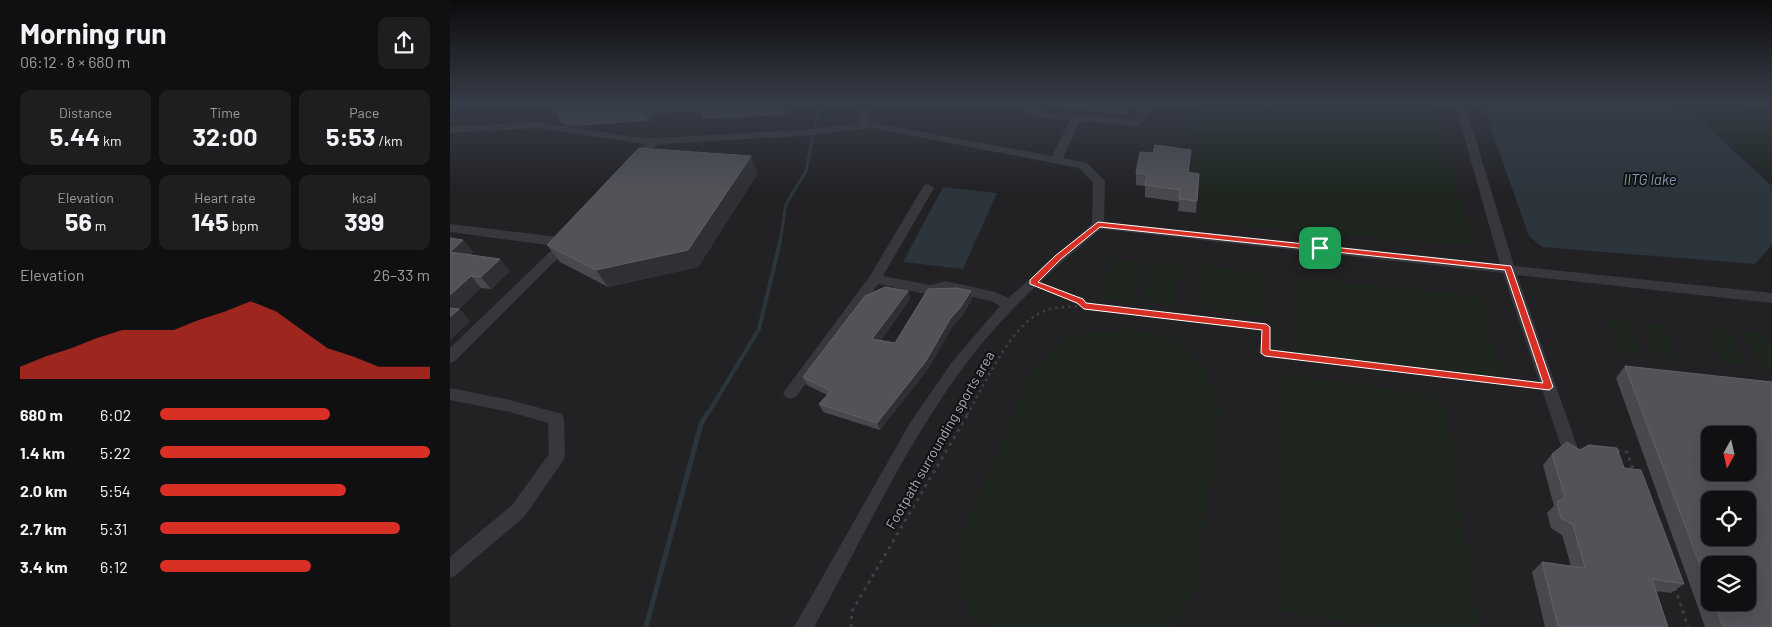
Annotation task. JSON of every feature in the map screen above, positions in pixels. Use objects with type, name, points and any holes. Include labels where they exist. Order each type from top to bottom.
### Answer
[{"type":"street","points":[[590,133],[633,140],[657,141],[795,133]]},
{"type":"street","points":[[921,133],[1083,165],[1099,181],[1098,224]]},
{"type":"street","points":[[1056,160],[1069,133]]},
{"type":"street","points":[[1469,133],[1508,268],[1571,452]]},
{"type":"street","points":[[631,168],[650,145],[657,141]]},
{"type":"street","points":[[791,392],[874,279],[928,188]]},
{"type":"street","points":[[804,627],[914,433],[957,366],[1032,282],[1098,224],[1772,298]]},
{"type":"street","points":[[450,228],[570,239],[450,357]]},
{"type":"street","points":[[874,279],[930,290],[946,286],[994,297],[1010,305]]},
{"type":"street","points":[[450,394],[510,406],[556,419],[557,456],[518,510],[450,570]]},
{"type":"path","points":[[1032,282],[1080,301],[1084,306],[1266,327],[1265,353],[1549,387]]},
{"type":"path","name":"Footpath surrounding sports area","points":[[851,627],[852,611],[1009,344],[1031,317],[1049,309],[1084,306]]},
{"type":"path","points":[[1610,450],[1627,452],[1637,480]]},
{"type":"path","points":[[1672,581],[1688,627]]},
{"type":"shaded area","points":[[450,133],[1772,133],[1772,627],[450,627]]},
{"type":"shaded area","points":[[1195,133],[1443,133],[1473,246],[1200,222],[1204,186],[1194,181]]},
{"type":"shaded area","points":[[1723,133],[1772,133],[1772,175],[1749,159]]},
{"type":"shaded area","points":[[1111,259],[1141,263],[1134,303],[1103,299]]},
{"type":"shaded area","points":[[1150,262],[1180,265],[1175,306],[1143,302]]},
{"type":"shaded area","points":[[1200,265],[1230,268],[1227,312],[1194,308]]},
{"type":"shaded area","points":[[1236,268],[1267,271],[1266,317],[1233,313]]},
{"type":"shaded area","points":[[1295,277],[1481,296],[1505,383],[1297,360]]},
{"type":"shaded area","points":[[1605,317],[1627,320],[1642,353],[1619,351]]},
{"type":"shaded area","points":[[1640,321],[1662,323],[1678,358],[1655,355]]},
{"type":"shaded area","points":[[1705,328],[1728,330],[1748,365],[1723,363]]},
{"type":"shaded area","points":[[1128,329],[1179,341],[1206,369],[1221,412],[1194,593],[1174,627],[990,627],[968,615],[955,552],[1030,372],[1066,337]]},
{"type":"shaded area","points":[[1741,332],[1765,334],[1772,346],[1772,368],[1761,367]]},
{"type":"shaded area","points":[[1282,374],[1444,396],[1479,627],[1371,627],[1276,609]]},
{"type":"water","name":"IITG lake","points":[[1492,133],[1714,133],[1772,186],[1772,245],[1755,264],[1542,247],[1529,236]]},
{"type":"water","points":[[943,187],[997,193],[963,269],[903,262]]},
{"type":"building","points":[[1155,145],[1191,150],[1188,172],[1199,174],[1197,201],[1179,199],[1180,190],[1145,185],[1147,174],[1136,173],[1140,152],[1153,153]]},
{"type":"building","points":[[639,148],[751,156],[688,250],[596,270],[547,245]]},
{"type":"building","points":[[450,238],[463,240],[450,252]]},
{"type":"building","points":[[450,252],[500,259],[481,277],[471,276],[450,295]]},
{"type":"building","points":[[885,287],[908,291],[872,339],[895,343],[928,289],[957,288],[971,291],[950,319],[926,361],[877,423],[819,404],[831,391],[803,377],[865,296]]},
{"type":"building","points":[[450,308],[459,309],[450,317]]},
{"type":"building","points":[[1625,366],[1772,382],[1772,627],[1723,627],[1717,611],[1756,611],[1756,556],[1701,556],[1701,568]]},
{"type":"building","points":[[1567,442],[1580,450],[1589,445],[1617,448],[1624,468],[1641,470],[1684,584],[1652,579],[1668,627],[1558,626],[1542,562],[1585,568],[1573,525],[1561,518],[1557,502],[1565,497],[1552,454]]},
{"type":"waterway","points":[[780,243],[786,204],[806,171],[814,133]]},
{"type":"waterway","points":[[707,415],[759,329],[780,242]]},
{"type":"waterway","points":[[646,627],[701,424],[707,414]]},
{"type":"route","points":[[1098,224],[1320,248],[1508,268],[1549,387],[1265,353],[1266,327],[1084,306],[1080,301],[1032,282],[1098,224]]}]
